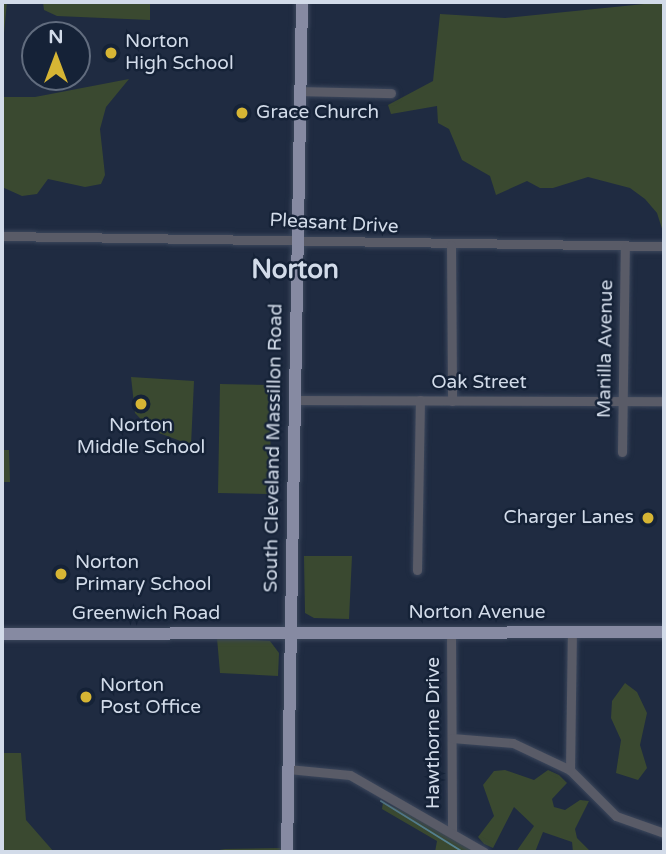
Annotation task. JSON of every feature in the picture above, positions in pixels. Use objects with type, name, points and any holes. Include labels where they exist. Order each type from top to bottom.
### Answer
[{"type":"main road","name":"South Cleveland Massillon Road","points":[[287,852],[302,2]]},
{"type":"main road","name":"Norton Avenue","points":[[290,633],[664,632]]},
{"type":"main road","name":"Greenwich Road","points":[[2,634],[290,633]]},
{"type":"street","points":[[301,92],[391,93]]},
{"type":"street","name":"Pleasant Drive","points":[[2,236],[451,245],[664,246]]},
{"type":"street","points":[[451,245],[452,401]]},
{"type":"street","name":"Manilla Avenue","points":[[622,452],[625,246]]},
{"type":"street","name":"Oak Street","points":[[294,400],[664,401]]},
{"type":"street","points":[[417,570],[420,400]]},
{"type":"street","name":"Hawthorne Drive","points":[[451,632],[452,833]]},
{"type":"street","points":[[569,770],[572,632]]},
{"type":"street","points":[[452,738],[513,743],[569,770],[616,816],[664,833]]},
{"type":"street","points":[[288,769],[350,775],[484,852]]},
{"type":"green space","points":[[2,2],[7,2],[2,54]]},
{"type":"green space","points":[[43,2],[150,2],[150,20],[57,16],[44,10]]},
{"type":"green space","points":[[664,2],[664,235],[657,213],[645,199],[630,188],[588,177],[553,188],[540,188],[527,181],[496,195],[490,176],[462,160],[449,129],[438,123],[437,106],[391,114],[388,105],[433,81],[440,14],[505,18]]},
{"type":"green space","points":[[129,79],[106,107],[100,129],[105,175],[101,184],[85,187],[48,179],[37,194],[22,196],[2,187],[2,97],[35,97],[66,91],[91,91],[91,86]]},
{"type":"green space","points":[[131,377],[194,381],[191,445],[151,430],[135,413]]},
{"type":"green space","points":[[220,384],[271,385],[270,494],[218,493]]},
{"type":"green space","points":[[2,450],[9,450],[10,482],[2,482]]},
{"type":"green space","points":[[304,556],[352,556],[349,619],[314,618],[305,613]]},
{"type":"green space","points":[[217,638],[270,641],[279,653],[278,676],[220,673]]},
{"type":"green space","points":[[625,683],[637,692],[647,713],[640,745],[647,768],[638,780],[616,773],[621,740],[611,718],[612,701]]},
{"type":"green space","points":[[4,753],[21,753],[26,820],[54,852],[2,852]]},
{"type":"green space","points":[[505,770],[534,780],[548,770],[559,775],[567,783],[552,799],[554,807],[565,810],[580,800],[589,801],[575,829],[577,838],[591,852],[573,852],[572,842],[543,832],[535,852],[516,852],[534,826],[514,807],[493,848],[484,844],[478,837],[494,816],[483,785],[494,771]]},
{"type":"green space","points":[[383,802],[430,824],[478,852],[435,852],[437,841],[382,809]]},
{"type":"green space","points":[[281,848],[281,852],[207,852],[225,849]]},
{"type":"waterway","points":[[381,801],[463,852]]},
{"type":"place","name":"Norton High School","points":[[111,53]]},
{"type":"place","name":"Grace Church","points":[[242,113]]},
{"type":"place","name":"Norton Middle School","points":[[141,404]]},
{"type":"place","name":"Charger Lanes","points":[[648,518]]},
{"type":"place","name":"Norton Primary School","points":[[61,574]]},
{"type":"place","name":"Norton Post Office","points":[[86,697]]},
{"type":"district","name":"Norton","points":[[295,270]]}]
